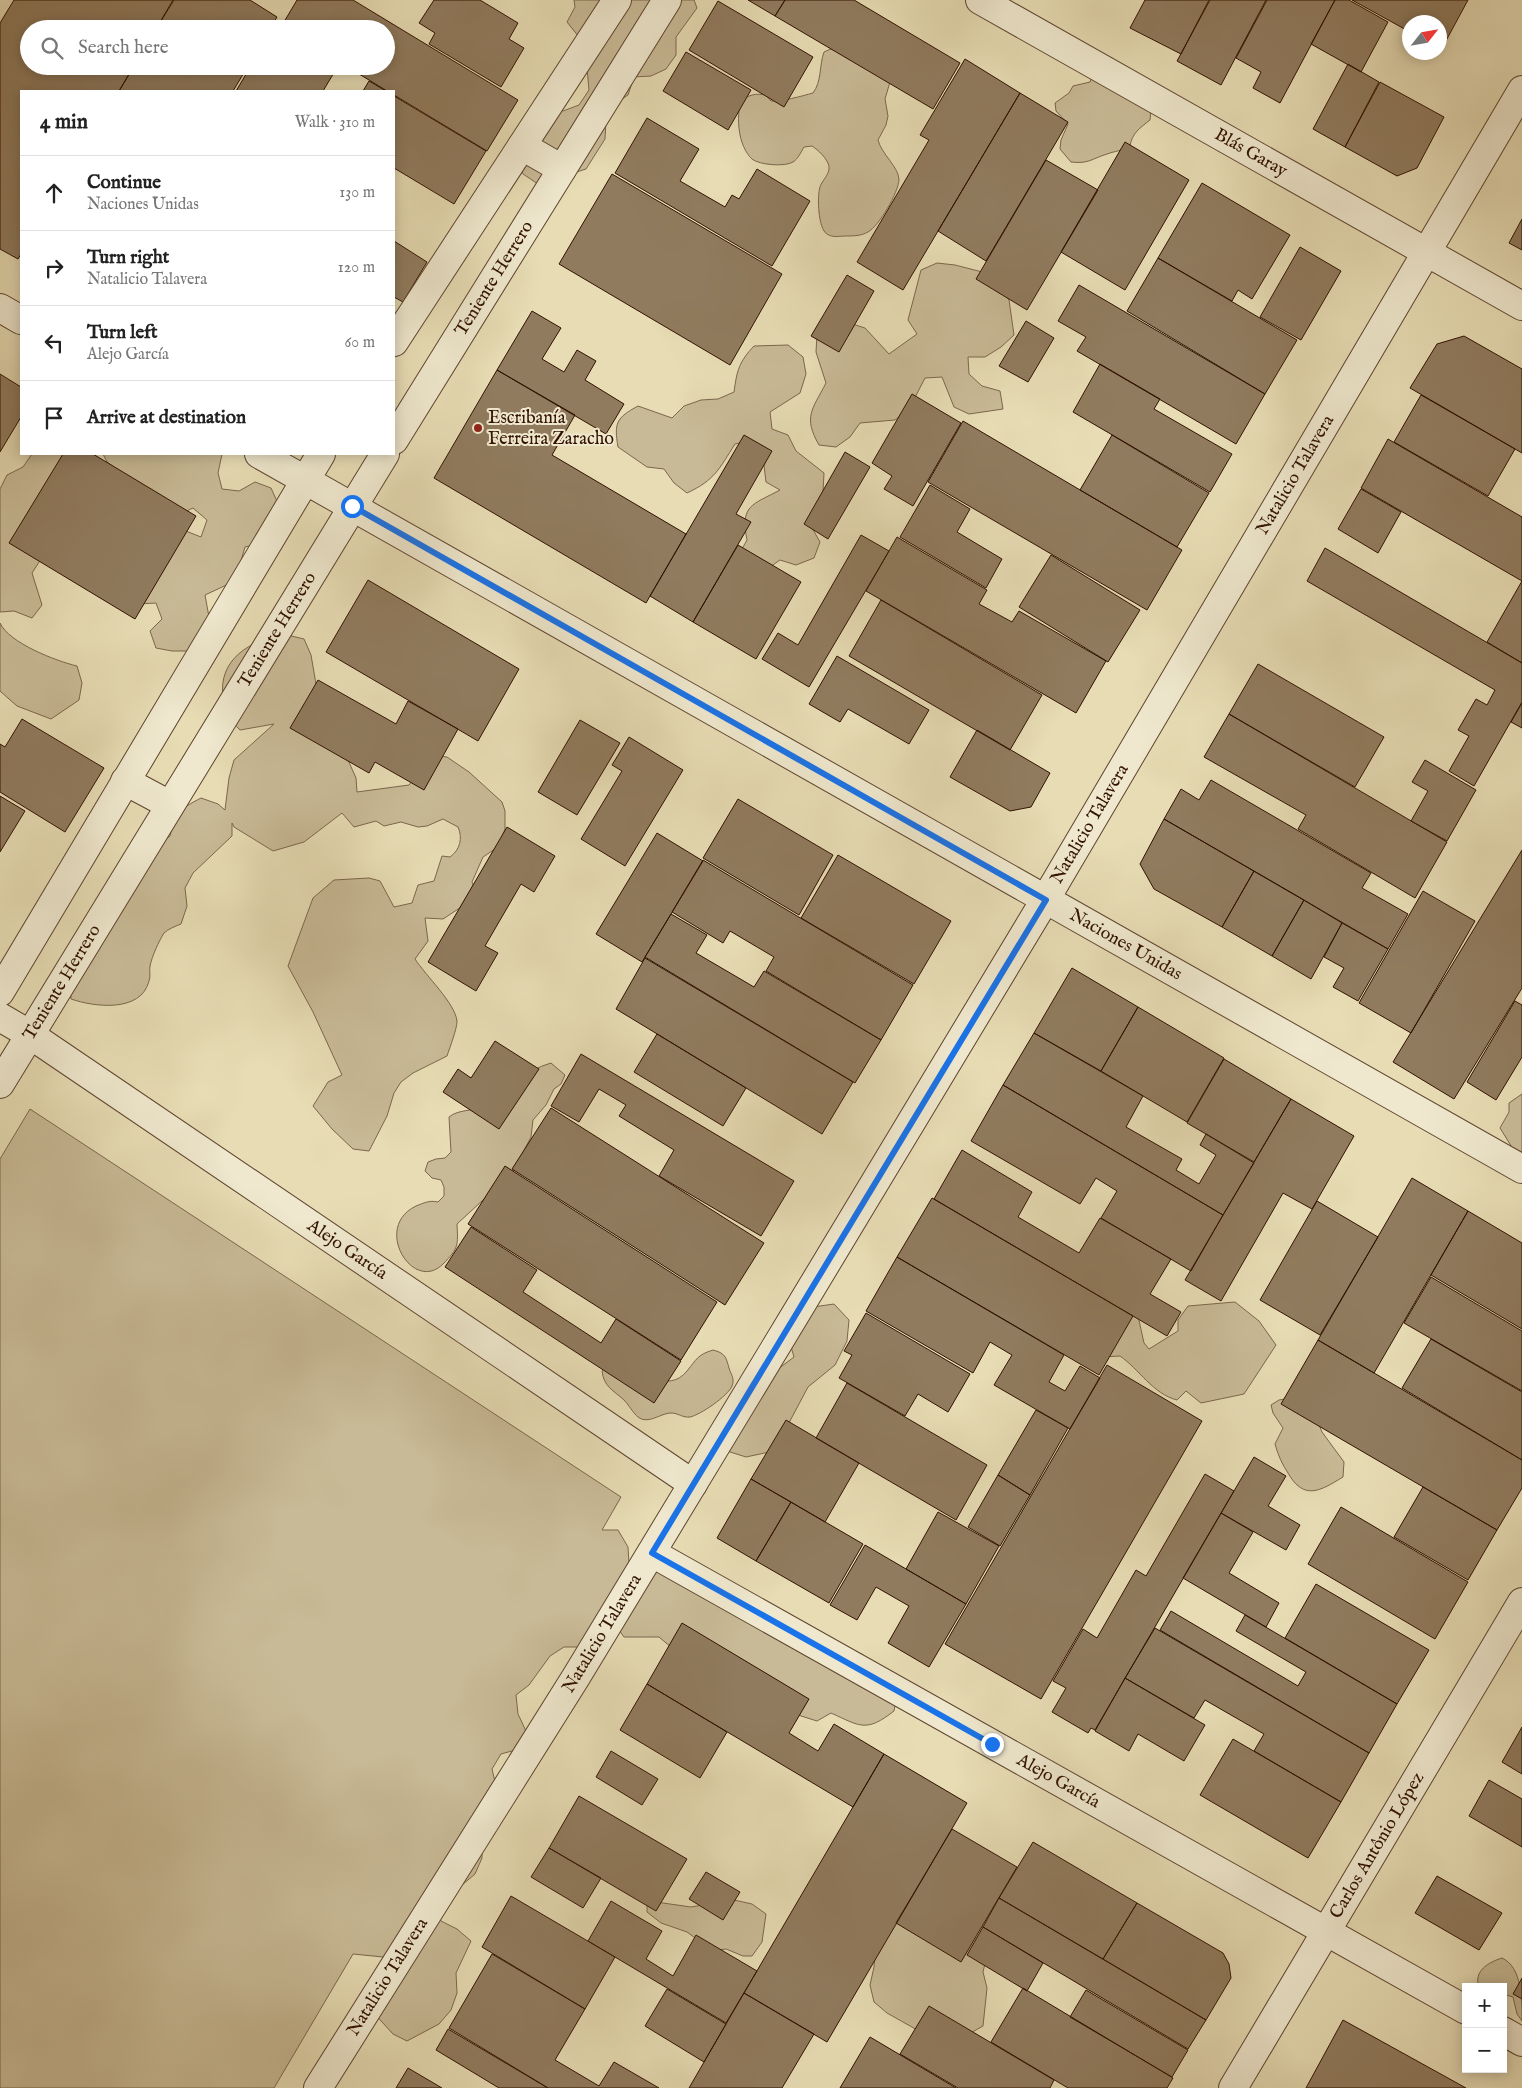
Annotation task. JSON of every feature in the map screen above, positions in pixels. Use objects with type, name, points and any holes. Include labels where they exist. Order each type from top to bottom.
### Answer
[{"type":"street","points":[[395,340],[617,0]]},
{"type":"street","name":"Teniente Herrero","points":[[395,438],[667,0]]},
{"type":"street","name":"Blás Garay","points":[[980,0],[1522,306]]},
{"type":"street","name":"Natalicio Talavera","points":[[318,2088],[652,1553],[1046,900],[1522,90]]},
{"type":"street","points":[[522,146],[562,169]]},
{"type":"street","points":[[0,308],[20,319]]},
{"type":"street","name":"Naciones Unidas","points":[[261,455],[1522,1169]]},
{"type":"street","points":[[0,992],[304,479],[320,455]]},
{"type":"street","name":"Teniente Herrero","points":[[0,1084],[384,455]]},
{"type":"street","points":[[125,781],[170,805]]},
{"type":"street","name":"Alejo García","points":[[0,1017],[29,1034],[693,1484]]},
{"type":"street","name":"Alejo García","points":[[652,1553],[1462,2008]]},
{"type":"street","name":"Carlos Antônio López","points":[[1234,2088],[1522,1602]]},
{"type":"street","points":[[1507,2033],[1522,2042]]},
{"type":"shaded area","points":[[574,0],[694,0],[697,8],[676,37],[676,55],[666,69],[651,76],[634,77],[628,95],[613,105],[606,121],[605,139],[586,169],[538,184],[523,174],[516,157],[547,103],[563,111],[579,105],[589,90],[586,57],[579,37],[567,22],[575,7]]},
{"type":"shaded area","points":[[833,48],[890,82],[885,99],[888,116],[886,125],[878,140],[896,170],[899,180],[898,186],[892,201],[877,223],[868,232],[857,236],[836,237],[824,231],[819,212],[819,191],[829,166],[819,152],[812,146],[804,147],[796,159],[789,164],[760,163],[752,159],[747,153],[739,131],[739,107],[741,100],[759,94],[766,95],[771,101],[780,101],[813,93],[818,84],[824,52]]},
{"type":"shaded area","points":[[1093,73],[1151,110],[1150,120],[1137,131],[1130,146],[1127,148],[1086,162],[1071,162],[1060,149],[1061,140],[1068,124],[1056,111],[1055,103],[1069,93],[1073,86],[1090,82]]},
{"type":"shaded area","points":[[937,263],[955,265],[990,274],[1009,300],[1014,335],[1001,347],[985,357],[968,357],[969,374],[982,386],[1000,391],[1003,409],[969,414],[954,407],[942,377],[925,378],[909,409],[895,420],[860,423],[850,437],[836,447],[819,445],[810,420],[813,407],[826,383],[816,352],[817,335],[849,323],[865,328],[889,354],[917,334],[908,320],[921,270]]},
{"type":"shaded area","points":[[788,345],[803,357],[806,374],[800,393],[770,412],[772,429],[788,435],[796,451],[824,473],[823,492],[811,526],[820,542],[814,558],[796,565],[780,560],[751,580],[739,554],[747,540],[745,520],[747,513],[755,503],[780,490],[766,482],[764,465],[768,449],[753,441],[735,444],[716,473],[687,493],[674,483],[664,469],[647,467],[618,447],[616,432],[621,418],[638,406],[672,418],[684,406],[701,400],[718,399],[734,392],[740,367],[754,346]]},
{"type":"shaded area","points":[[31,455],[69,455],[41,559],[32,573],[42,605],[32,618],[14,611],[0,612],[0,489],[7,475],[23,467]]},
{"type":"shaded area","points":[[104,455],[222,455],[218,473],[222,489],[239,491],[255,482],[271,488],[285,519],[262,543],[245,547],[235,581],[205,595],[211,628],[190,651],[172,651],[156,648],[150,631],[162,619],[156,603],[138,604],[168,524],[201,537],[207,520],[193,508],[178,515],[107,462]]},
{"type":"shaded area","points":[[0,623],[5,630],[23,644],[57,660],[77,666],[82,683],[79,700],[51,719],[17,706],[0,691]]},
{"type":"shaded area","points":[[283,634],[304,639],[311,655],[317,690],[356,778],[357,792],[409,785],[430,758],[438,756],[447,757],[469,772],[502,802],[505,811],[505,829],[498,847],[483,857],[472,882],[475,890],[472,900],[443,919],[425,918],[428,941],[415,959],[446,998],[455,1014],[457,1024],[447,1056],[413,1073],[401,1082],[394,1093],[387,1116],[369,1151],[353,1149],[332,1129],[313,1106],[328,1082],[342,1075],[313,1012],[288,966],[313,898],[334,880],[369,878],[380,881],[394,907],[412,903],[418,885],[434,881],[442,856],[450,857],[460,844],[458,827],[443,819],[427,826],[418,827],[401,822],[384,826],[376,821],[354,827],[342,813],[304,842],[273,851],[234,827],[232,823],[232,836],[193,873],[185,888],[187,906],[181,924],[168,930],[162,936],[152,958],[150,979],[144,991],[137,998],[127,1003],[116,1005],[92,1004],[71,999],[70,982],[143,857],[170,836],[176,816],[188,805],[201,798],[218,804],[225,810],[229,778],[234,760],[274,724],[240,730],[236,726],[228,715],[224,702],[223,684],[226,672],[231,662],[248,647],[259,641]]},
{"type":"shaded area","points":[[551,1063],[565,1075],[561,1084],[554,1089],[546,1105],[533,1120],[531,1137],[505,1187],[483,1200],[457,1224],[455,1250],[443,1264],[431,1271],[420,1271],[410,1264],[402,1254],[397,1241],[397,1228],[403,1216],[416,1206],[429,1202],[438,1202],[444,1196],[444,1187],[441,1180],[432,1178],[425,1171],[428,1162],[445,1158],[451,1152],[449,1117],[453,1114],[482,1106],[532,1071]]},
{"type":"shaded area","points":[[1522,1094],[1522,1158],[1518,1157],[1500,1128],[1509,1112],[1509,1103]]},
{"type":"shaded area","points":[[30,1109],[621,1497],[602,1530],[618,1530],[628,1547],[629,1564],[656,1568],[827,1646],[862,1654],[888,1679],[897,1695],[894,1711],[869,1725],[856,1724],[831,1713],[817,1721],[801,1716],[672,1648],[659,1637],[624,1637],[614,1623],[582,1647],[564,1647],[550,1656],[529,1685],[516,1695],[518,1714],[526,1731],[519,1749],[501,1754],[492,1769],[496,1786],[482,1821],[482,1858],[475,1874],[462,1885],[445,1891],[434,1905],[441,1921],[457,1929],[471,1941],[456,1973],[457,1993],[451,2010],[439,2024],[407,2041],[393,2034],[371,2010],[398,1966],[383,1957],[353,1954],[274,2088],[0,2088],[0,1159]]},
{"type":"shaded area","points":[[1055,1265],[1138,1316],[1144,1343],[1149,1349],[1178,1331],[1178,1320],[1188,1306],[1235,1302],[1259,1321],[1276,1345],[1244,1394],[1201,1403],[1186,1391],[1177,1400],[1168,1397],[1153,1387],[1120,1356],[1102,1357],[1046,1281]]},
{"type":"shaded area","points":[[834,1304],[849,1320],[847,1341],[835,1365],[808,1387],[774,1451],[746,1457],[727,1451],[750,1390],[794,1357],[786,1330],[806,1308]]},
{"type":"shaded area","points":[[713,1350],[723,1354],[726,1358],[733,1379],[732,1386],[725,1395],[713,1404],[690,1417],[671,1413],[646,1420],[642,1419],[636,1416],[624,1400],[610,1388],[603,1376],[602,1371],[617,1363],[653,1379],[671,1381],[680,1378],[695,1360]]},
{"type":"shaded area","points":[[1296,1397],[1315,1415],[1322,1432],[1344,1462],[1343,1477],[1313,1491],[1306,1490],[1294,1482],[1282,1463],[1275,1444],[1283,1428],[1273,1413],[1271,1405],[1279,1400]]},
{"type":"shaded area","points":[[734,1900],[752,1904],[766,1914],[762,1942],[752,1956],[743,1956],[726,1949],[717,1950],[709,1948],[687,1932],[661,1923],[647,1912],[647,1903],[656,1902],[691,1907]]},
{"type":"shaded area","points":[[890,1918],[963,1930],[978,1939],[987,1955],[983,1972],[987,1988],[983,2026],[953,2043],[935,2040],[887,2013],[874,2002],[870,1985],[874,1967],[877,1930]]},
{"type":"shaded area","points":[[1502,1958],[1509,1962],[1514,1969],[1520,1985],[1522,2021],[1517,2014],[1513,1997],[1507,1995],[1507,1983],[1478,1983],[1480,1972],[1492,1962]]},
{"type":"building","points":[[14,0],[173,0],[161,20],[20,20],[20,75],[129,75],[120,90],[20,90],[20,256],[18,259],[0,249],[0,23]]},
{"type":"building","points":[[174,0],[250,0],[277,17],[275,20],[162,20]]},
{"type":"building","points":[[297,0],[353,0],[386,20],[285,20]]},
{"type":"building","points":[[434,0],[480,0],[518,23],[509,39],[524,48],[501,87],[429,44],[435,33],[419,23]]},
{"type":"building","points":[[748,0],[785,0],[775,16]]},
{"type":"building","points":[[785,0],[854,0],[960,63],[933,109],[775,16]]},
{"type":"building","points":[[1145,0],[1209,0],[1181,54],[1130,28]]},
{"type":"building","points":[[1210,0],[1266,0],[1221,85],[1177,61]]},
{"type":"building","points":[[1267,0],[1335,0],[1280,103],[1253,88],[1261,72],[1236,58]]},
{"type":"building","points":[[1335,0],[1349,0],[1388,22],[1361,72],[1311,44]]},
{"type":"building","points":[[1352,0],[1468,0],[1447,39],[1447,15],[1402,15],[1402,28]]},
{"type":"building","points":[[718,1],[813,57],[784,107],[689,50]]},
{"type":"building","points":[[395,25],[518,100],[487,151],[395,96],[395,90],[385,90],[361,75],[395,75]]},
{"type":"building","points":[[686,52],[751,90],[728,130],[663,91]]},
{"type":"building","points":[[965,59],[1020,93],[903,290],[857,262],[929,140],[920,135]]},
{"type":"building","points":[[1348,64],[1379,82],[1345,147],[1313,129]]},
{"type":"building","points":[[129,75],[243,75],[234,90],[120,90]]},
{"type":"building","points":[[246,75],[333,75],[324,90],[237,90]]},
{"type":"building","points":[[369,81],[384,90],[364,90]]},
{"type":"building","points":[[1380,82],[1444,117],[1417,168],[1397,176],[1345,147]]},
{"type":"building","points":[[1020,93],[1068,122],[986,261],[938,231]]},
{"type":"building","points":[[395,97],[486,151],[454,204],[395,169]]},
{"type":"building","points":[[647,118],[699,149],[680,181],[725,207],[732,195],[739,199],[757,169],[810,201],[772,266],[615,173]]},
{"type":"building","points":[[1125,142],[1189,180],[1125,290],[1061,252]]},
{"type":"building","points":[[1046,160],[1098,190],[1027,310],[976,279]]},
{"type":"building","points":[[612,174],[782,274],[730,365],[559,264]]},
{"type":"building","points":[[1202,183],[1290,235],[1252,299],[1238,290],[1232,301],[1158,258]]},
{"type":"building","points":[[1522,219],[1522,250],[1509,243]]},
{"type":"building","points":[[395,242],[427,262],[403,302],[395,298]]},
{"type":"building","points":[[1300,247],[1341,271],[1301,340],[1260,317]]},
{"type":"building","points":[[1158,258],[1297,340],[1265,394],[1127,311]]},
{"type":"building","points":[[847,275],[874,291],[839,352],[811,336]]},
{"type":"building","points":[[1079,285],[1265,394],[1236,444],[1077,351],[1086,337],[1058,321]]},
{"type":"building","points":[[532,311],[561,328],[542,359],[564,372],[577,350],[596,361],[585,380],[624,404],[606,434],[497,370]]},
{"type":"building","points":[[1026,321],[1054,338],[1028,382],[999,366]]},
{"type":"building","points":[[1464,336],[1522,369],[1522,453],[1410,388],[1437,344]]},
{"type":"building","points":[[1100,364],[1160,399],[1154,409],[1232,454],[1210,492],[1073,412]]},
{"type":"building","points":[[497,370],[575,415],[552,455],[686,534],[646,603],[434,478]]},
{"type":"building","points":[[0,374],[20,386],[20,419],[0,452]]},
{"type":"building","points":[[912,394],[961,423],[913,506],[884,489],[892,476],[872,463]]},
{"type":"building","points":[[1421,395],[1515,449],[1488,496],[1394,442]]},
{"type":"building","points":[[963,421],[1182,550],[1147,610],[928,482]]},
{"type":"building","points":[[744,435],[772,451],[736,514],[751,522],[693,622],[650,596]]},
{"type":"building","points":[[1112,435],[1209,493],[1177,547],[1080,490]]},
{"type":"building","points":[[1388,439],[1522,517],[1522,581],[1361,488]]},
{"type":"building","points":[[845,452],[870,467],[828,539],[804,524]]},
{"type":"building","points":[[62,455],[95,455],[196,516],[135,619],[9,543]]},
{"type":"building","points":[[930,485],[970,509],[957,532],[1002,559],[986,588],[900,537]]},
{"type":"building","points":[[1361,489],[1401,512],[1378,553],[1338,529]]},
{"type":"building","points":[[861,535],[889,551],[809,687],[762,659],[778,633],[798,645]]},
{"type":"building","points":[[897,537],[987,590],[979,604],[1012,622],[1019,611],[1106,661],[1076,713],[866,591]]},
{"type":"building","points":[[738,545],[801,582],[756,659],[693,622]]},
{"type":"building","points":[[1325,548],[1522,663],[1522,702],[1474,786],[1449,771],[1469,736],[1458,730],[1476,699],[1487,705],[1495,690],[1307,581]]},
{"type":"building","points":[[1051,555],[1140,610],[1108,662],[1019,607]]},
{"type":"building","points":[[368,580],[519,669],[478,741],[326,652]]},
{"type":"building","points":[[1522,581],[1522,663],[1487,642]]},
{"type":"building","points":[[881,600],[1042,695],[1010,750],[849,656]]},
{"type":"building","points":[[837,656],[929,710],[909,744],[848,709],[840,722],[809,704]]},
{"type":"building","points":[[1258,664],[1384,737],[1355,787],[1229,714]]},
{"type":"building","points":[[318,680],[396,724],[408,701],[458,729],[424,790],[375,762],[369,773],[290,728]]},
{"type":"building","points":[[1522,703],[1522,728],[1511,722]]},
{"type":"building","points":[[1229,714],[1447,842],[1415,898],[1298,829],[1306,815],[1204,757]]},
{"type":"building","points":[[22,719],[104,768],[65,832],[0,792],[0,744],[5,747]]},
{"type":"building","points":[[580,720],[620,743],[577,815],[538,792]]},
{"type":"building","points":[[977,730],[1050,773],[1031,807],[1010,811],[950,777]]},
{"type":"building","points":[[629,737],[683,770],[625,866],[581,839],[622,771],[612,765]]},
{"type":"building","points":[[1425,760],[1476,790],[1447,841],[1411,821],[1428,791],[1412,782]]},
{"type":"building","points":[[1211,780],[1371,873],[1362,888],[1408,914],[1388,949],[1164,819],[1181,789],[1199,800]]},
{"type":"building","points":[[0,796],[25,811],[0,852]]},
{"type":"building","points":[[738,799],[833,855],[799,915],[703,858]]},
{"type":"building","points":[[1164,819],[1254,871],[1222,927],[1154,889],[1140,864]]},
{"type":"building","points":[[507,827],[555,856],[534,892],[521,884],[485,946],[498,953],[476,991],[428,962]]},
{"type":"building","points":[[657,833],[703,861],[642,962],[596,934]]},
{"type":"building","points":[[1522,850],[1522,988],[1454,1099],[1393,1062]]},
{"type":"building","points":[[838,855],[951,921],[914,984],[801,918]]},
{"type":"building","points":[[703,860],[913,985],[881,1040],[766,971],[774,957],[730,931],[723,943],[672,912]]},
{"type":"building","points":[[1254,871],[1304,900],[1272,956],[1222,927]]},
{"type":"building","points":[[1423,891],[1475,921],[1411,1033],[1359,1003]]},
{"type":"building","points":[[1304,900],[1342,923],[1311,979],[1272,956]]},
{"type":"building","points":[[671,914],[707,935],[696,953],[754,987],[764,971],[881,1040],[855,1083],[645,957]]},
{"type":"building","points":[[1342,923],[1388,949],[1358,1001],[1333,987],[1344,968],[1324,957]]},
{"type":"building","points":[[645,958],[853,1082],[822,1134],[616,1009]]},
{"type":"building","points":[[1072,968],[1138,1007],[1101,1071],[1034,1033]]},
{"type":"building","points":[[1515,1001],[1522,1005],[1522,1057],[1496,1100],[1467,1082]]},
{"type":"building","points":[[1138,1007],[1224,1058],[1187,1122],[1101,1071]]},
{"type":"building","points":[[1034,1033],[1143,1096],[1126,1127],[1182,1159],[1176,1170],[1199,1184],[1216,1155],[1200,1145],[1206,1134],[1254,1163],[1223,1215],[1003,1085]]},
{"type":"building","points":[[657,1034],[746,1088],[723,1126],[634,1072]]},
{"type":"building","points":[[495,1041],[539,1069],[499,1129],[443,1092],[458,1069],[471,1078]]},
{"type":"building","points":[[581,1054],[794,1181],[761,1236],[659,1176],[674,1150],[619,1116],[626,1105],[599,1089],[579,1122],[551,1106]]},
{"type":"building","points":[[1224,1059],[1291,1099],[1254,1162],[1187,1123]]},
{"type":"building","points":[[1003,1085],[1223,1215],[1191,1271],[1101,1218],[1117,1191],[1096,1178],[1080,1204],[971,1141]]},
{"type":"building","points":[[1291,1099],[1354,1136],[1312,1209],[1283,1193],[1221,1301],[1185,1280]]},
{"type":"building","points":[[551,1108],[764,1243],[725,1305],[512,1169]]},
{"type":"building","points":[[962,1150],[1032,1192],[1018,1217],[1079,1253],[1100,1218],[1171,1259],[1150,1294],[1181,1312],[1167,1336],[934,1199]]},
{"type":"building","points":[[505,1166],[717,1302],[681,1360],[468,1224]]},
{"type":"building","points":[[1412,1178],[1468,1211],[1374,1373],[1318,1340]]},
{"type":"building","points":[[932,1198],[1133,1316],[1099,1375],[897,1257]]},
{"type":"building","points":[[1317,1201],[1378,1237],[1320,1335],[1260,1300]]},
{"type":"building","points":[[1468,1211],[1522,1243],[1522,1329],[1431,1275]]},
{"type":"building","points":[[471,1227],[537,1270],[523,1292],[601,1343],[616,1319],[681,1361],[654,1403],[445,1267]]},
{"type":"building","points":[[897,1257],[1064,1355],[1049,1382],[1065,1391],[1080,1366],[1100,1378],[1070,1429],[994,1385],[1012,1355],[990,1342],[973,1373],[866,1311]]},
{"type":"building","points":[[1431,1277],[1522,1331],[1522,1391],[1404,1323]]},
{"type":"building","points":[[866,1313],[970,1374],[948,1412],[918,1394],[905,1416],[839,1378],[852,1355],[844,1351]]},
{"type":"building","points":[[1431,1339],[1522,1392],[1522,1460],[1402,1388]]},
{"type":"building","points":[[1318,1340],[1522,1460],[1522,1488],[1497,1530],[1281,1404]]},
{"type":"building","points":[[1107,1365],[1202,1421],[1041,1699],[945,1644]]},
{"type":"building","points":[[847,1383],[987,1465],[956,1520],[816,1438]]},
{"type":"building","points":[[1036,1410],[1068,1428],[1030,1495],[998,1475]]},
{"type":"building","points":[[786,1420],[859,1463],[825,1522],[751,1479]]},
{"type":"building","points":[[1254,1457],[1286,1476],[1268,1506],[1300,1525],[1286,1550],[1221,1513]]},
{"type":"building","points":[[1205,1474],[1234,1491],[1095,1730],[1091,1728],[1088,1733],[1052,1712],[1066,1688],[1053,1681],[1083,1629],[1097,1638],[1136,1570],[1146,1576]]},
{"type":"building","points":[[998,1475],[1030,1495],[1000,1546],[968,1527]]},
{"type":"building","points":[[751,1479],[791,1502],[756,1561],[717,1538]]},
{"type":"building","points":[[1423,1487],[1497,1530],[1468,1580],[1394,1537]]},
{"type":"building","points":[[791,1502],[863,1544],[829,1603],[756,1561]]},
{"type":"building","points":[[1341,1507],[1468,1582],[1435,1639],[1308,1564]]},
{"type":"building","points":[[938,1512],[999,1546],[966,1604],[906,1569]]},
{"type":"building","points":[[1221,1513],[1253,1532],[1229,1573],[1279,1603],[1266,1627],[1183,1578]]},
{"type":"building","points":[[865,1545],[966,1604],[929,1667],[888,1643],[909,1606],[876,1587],[857,1620],[830,1605]]},
{"type":"building","points":[[1316,1584],[1429,1650],[1397,1704],[1285,1638]]},
{"type":"building","points":[[1171,1611],[1298,1686],[1306,1672],[1236,1631],[1245,1615],[1397,1704],[1369,1753],[1160,1630]]},
{"type":"building","points":[[682,1623],[809,1699],[789,1733],[818,1751],[834,1724],[884,1754],[853,1807],[647,1684]]},
{"type":"building","points":[[1155,1628],[1369,1753],[1341,1802],[1254,1751],[1264,1734],[1205,1700],[1194,1718],[1125,1678]]},
{"type":"building","points":[[1125,1678],[1205,1725],[1184,1761],[1138,1734],[1129,1751],[1095,1731]]},
{"type":"building","points":[[647,1684],[727,1732],[700,1778],[620,1730]]},
{"type":"building","points":[[1522,1727],[1522,1774],[1502,1762]]},
{"type":"building","points":[[1233,1739],[1341,1802],[1308,1858],[1200,1795]]},
{"type":"building","points":[[611,1751],[658,1779],[642,1805],[596,1777]]},
{"type":"building","points":[[884,1754],[967,1803],[827,2042],[744,1993]]},
{"type":"building","points":[[1489,1780],[1522,1799],[1522,1847],[1469,1816]]},
{"type":"building","points":[[579,1796],[687,1859],[656,1911],[549,1848]]},
{"type":"building","points":[[952,1829],[1017,1867],[961,1962],[896,1923]]},
{"type":"building","points":[[1033,1842],[1137,1903],[1103,1959],[999,1898]]},
{"type":"building","points":[[549,1848],[601,1878],[583,1908],[531,1877]]},
{"type":"building","points":[[706,1872],[740,1892],[723,1920],[689,1899]]},
{"type":"building","points":[[1437,1876],[1502,1913],[1479,1950],[1415,1913]]},
{"type":"building","points":[[511,1896],[615,1957],[585,2009],[482,1947]]},
{"type":"building","points":[[999,1898],[1206,2020],[1188,2049],[983,1927]]},
{"type":"building","points":[[611,1901],[662,1931],[646,1959],[673,1976],[696,1935],[757,1971],[726,2023],[588,1941]]},
{"type":"building","points":[[1137,1903],[1223,1953],[1229,1964],[1231,1978],[1206,2020],[1103,1959]]},
{"type":"building","points":[[983,1927],[1043,1963],[1027,1991],[967,1955]]},
{"type":"building","points":[[492,1954],[585,2009],[555,2060],[599,2086],[614,2062],[659,2088],[548,2088],[449,2028]]},
{"type":"building","points":[[1522,1978],[1522,1999],[1513,1994]]},
{"type":"building","points":[[1023,1988],[1173,2078],[1167,2088],[1068,2088],[991,2042]]},
{"type":"building","points":[[667,1989],[726,2024],[704,2062],[645,2026]]},
{"type":"building","points":[[1086,1990],[1188,2050],[1172,2077],[1070,2017]]},
{"type":"building","points":[[744,1993],[814,2034],[782,2088],[689,2088]]},
{"type":"building","points":[[929,2006],[1054,2080],[1050,2088],[958,2088],[900,2054]]},
{"type":"building","points":[[1343,2020],[1466,2088],[1306,2088]]},
{"type":"building","points":[[448,2029],[548,2088],[499,2088],[436,2050]]},
{"type":"building","points":[[870,2037],[956,2088],[840,2088]]},
{"type":"building","points":[[408,2068],[442,2088],[396,2088]]},
{"type":"place","name":"Escribanía Ferreira Zaracho","points":[[478,428]]},
{"type":"route","points":[[352,506],[1046,900],[652,1553],[992,1744]]}]
